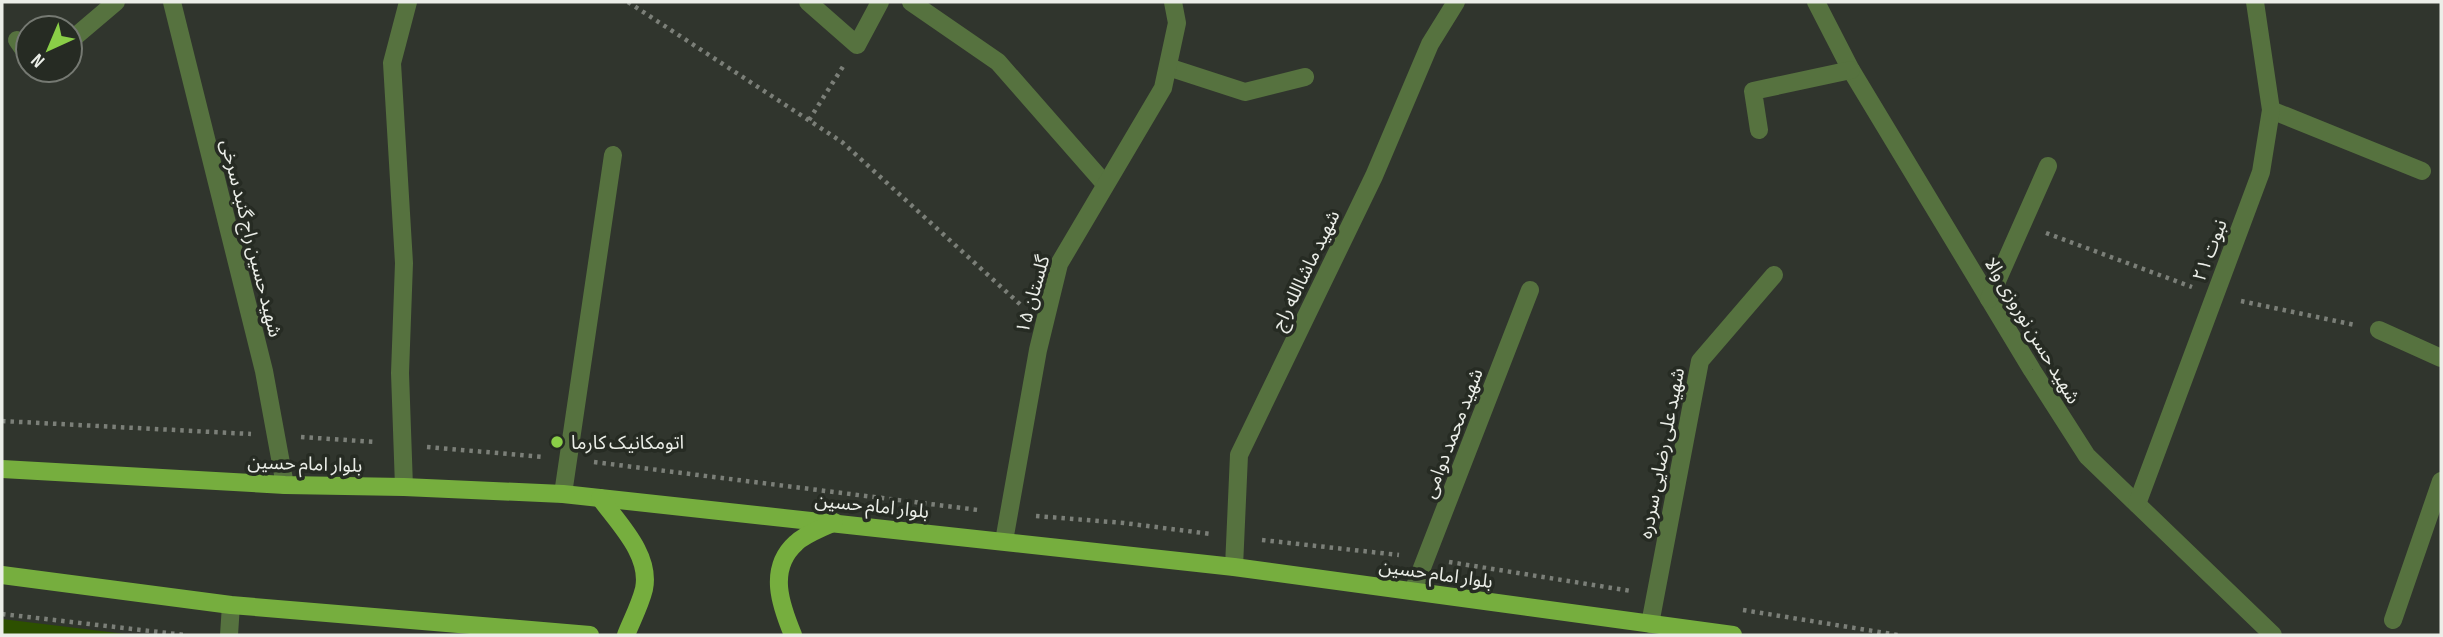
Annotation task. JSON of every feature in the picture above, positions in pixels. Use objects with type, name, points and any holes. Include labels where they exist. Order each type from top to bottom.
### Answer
[{"type":"main road","name":"بلوار امام حسین","points":[[2,469],[285,485],[563,494],[1234,567],[1733,635]]},
{"type":"main road","points":[[600,498],[642,557],[646,574],[644,591],[626,635]]},
{"type":"main road","points":[[793,635],[780,603],[778,584],[784,560],[796,543],[834,522]]},
{"type":"main road","points":[[2,575],[232,605],[590,635]]},
{"type":"street","points":[[84,29],[116,2]]},
{"type":"street","name":"شهید حسین راج گنبد سرخی","points":[[172,2],[264,371],[285,485]]},
{"type":"street","points":[[404,487],[400,373],[404,263],[392,63],[408,2]]},
{"type":"street","points":[[808,2],[857,46],[880,2]]},
{"type":"street","points":[[911,2],[998,62],[1105,184]]},
{"type":"street","name":"گلستان ۱۵","points":[[1003,541],[1044,326],[1059,264],[1163,89],[1177,23],[1173,2]]},
{"type":"street","name":"شهید ماشاالله راج","points":[[1234,567],[1239,454],[1374,176],[1430,44],[1456,2]]},
{"type":"street","name":"شهید حسن نوروزی والا","points":[[1816,2],[1851,70],[2087,456],[2273,635]]},
{"type":"street","name":"نبوت ۲۱","points":[[2137,504],[2260,172],[2271,110],[2255,2]]},
{"type":"street","points":[[1168,67],[1245,92],[1305,77]]},
{"type":"street","points":[[1759,131],[1753,91],[1851,70]]},
{"type":"street","points":[[2271,110],[2422,171]]},
{"type":"street","points":[[563,494],[613,155]]},
{"type":"street","points":[[1989,299],[2048,166]]},
{"type":"street","name":"شهید علی رضایی سردره","points":[[1650,624],[1700,362],[1774,275]]},
{"type":"street","name":"شهید محمد دوامی","points":[[1413,591],[1530,290]]},
{"type":"street","points":[[2379,330],[2441,358]]},
{"type":"street","points":[[2393,620],[2441,481]]},
{"type":"street","points":[[229,635],[232,605]]},
{"type":"path","points":[[628,2],[842,142],[1044,326]]},
{"type":"path","points":[[809,120],[857,46]]},
{"type":"path","points":[[2,614],[186,635]]},
{"type":"green space","points":[[2,619],[134,635],[2,635]]},
{"type":"place","name":"اتومکانیک کارما","points":[[557,442]]}]
